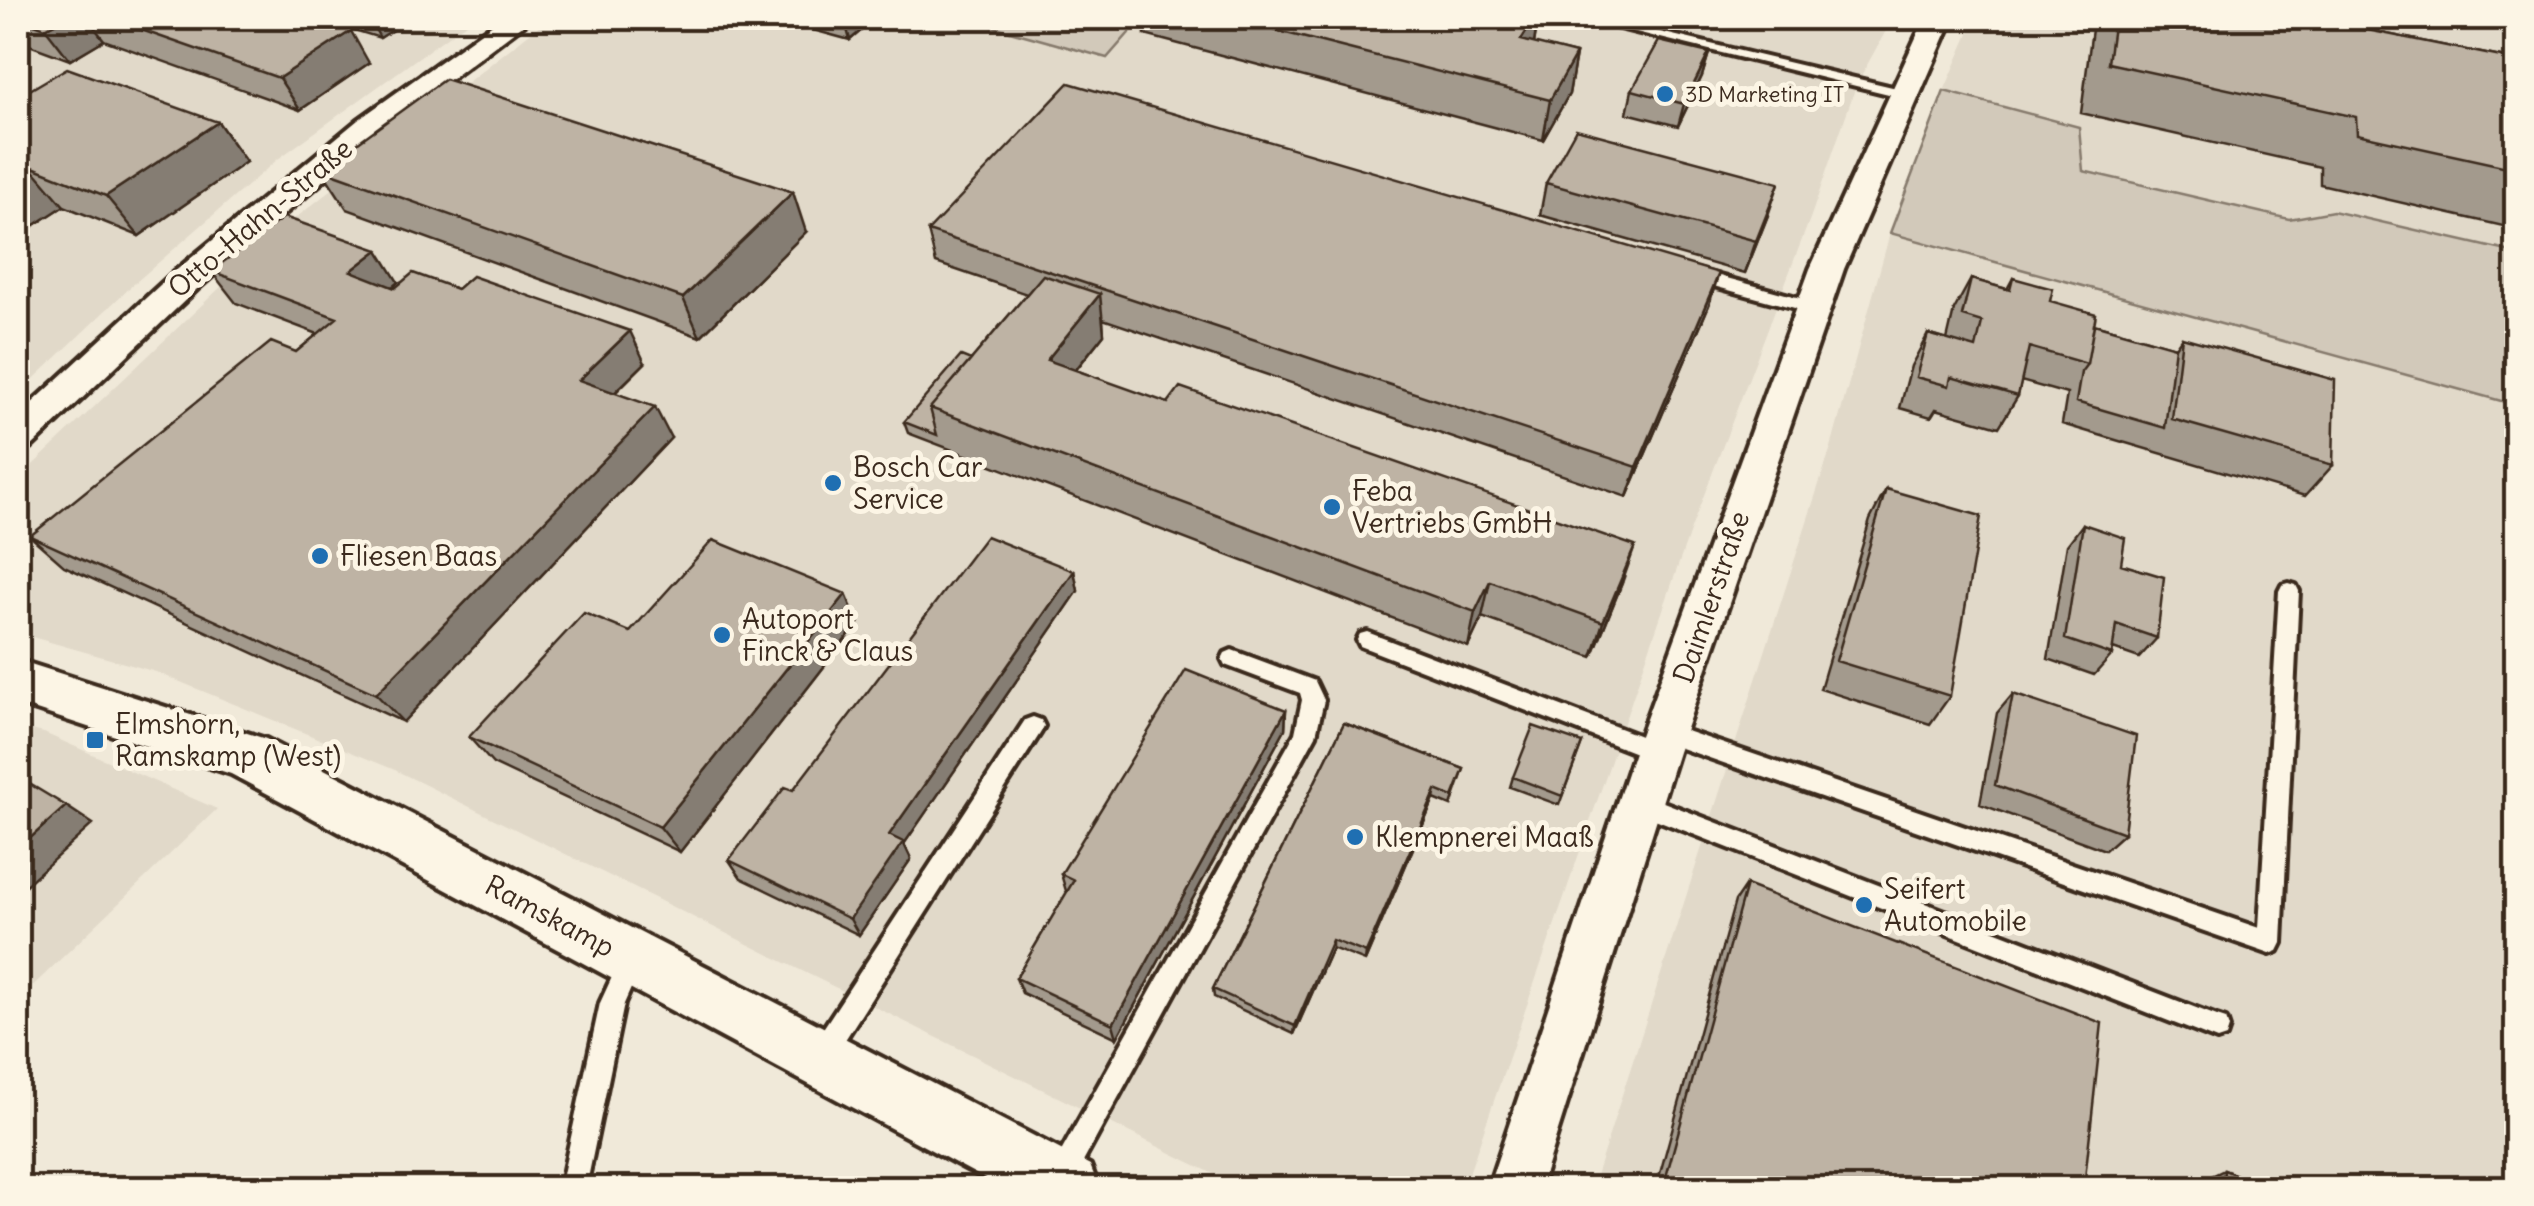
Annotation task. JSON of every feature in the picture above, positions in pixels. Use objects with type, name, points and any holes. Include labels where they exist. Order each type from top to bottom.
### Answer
[{"type":"street","name":"Otto-Hahn-Straße","points":[[18,437],[185,281],[368,126],[518,18]]},
{"type":"street","name":"Daimlerstraße","points":[[1514,1188],[1660,742],[1826,270],[1939,18]]},
{"type":"street","name":"Ramskamp","points":[[18,682],[246,756],[1062,1186]]},
{"type":"lane","points":[[1586,18],[1905,94]]},
{"type":"lane","points":[[1681,272],[1814,308]]},
{"type":"lane","points":[[1366,640],[1660,742],[2270,943],[2288,591]]},
{"type":"lane","points":[[1062,1186],[1305,735],[1313,700],[1308,687],[1232,659]]},
{"type":"lane","points":[[819,1058],[1033,726]]},
{"type":"lane","points":[[1640,803],[2217,1028]]},
{"type":"lane","points":[[573,1188],[612,1003],[632,960]]},
{"type":"shaded area","points":[[18,18],[473,18],[278,159],[128,289],[18,394]]},
{"type":"shaded area","points":[[549,18],[963,18],[1106,58],[1142,18],[1893,18],[1857,83],[1811,216],[1689,534],[1464,1188],[1242,1188],[395,770],[156,672],[18,633],[18,479],[283,228]]},
{"type":"shaded area","points":[[963,18],[1142,18],[1107,58]]},
{"type":"shaded area","points":[[1976,18],[2516,18],[2516,253],[2333,211],[2289,219],[2083,171],[2078,127],[1944,91]]},
{"type":"shaded area","points":[[1944,91],[2079,127],[2083,171],[2289,219],[2333,211],[2516,253],[2516,405],[1890,233]]},
{"type":"shaded area","points":[[1890,233],[2516,405],[2516,1188],[1592,1188],[1832,444]]},
{"type":"shaded area","points":[[18,727],[44,733],[217,809],[18,1000]]},
{"type":"building","points":[[18,18],[64,18],[45,28]]},
{"type":"building","points":[[107,18],[310,18],[351,31],[279,78]]},
{"type":"building","points":[[1227,18],[1535,18],[1521,40],[1576,54],[1550,100]]},
{"type":"building","points":[[2114,18],[2308,18],[2516,60],[2516,169],[2357,134],[2356,117],[2108,63]]},
{"type":"building","points":[[1659,41],[1709,53],[1684,104],[1632,90]]},
{"type":"building","points":[[67,68],[218,122],[106,196],[30,166],[18,174],[18,97]]},
{"type":"building","points":[[445,79],[793,192],[683,298],[321,169]]},
{"type":"building","points":[[1069,83],[1719,273],[1637,467],[928,231]]},
{"type":"building","points":[[1576,129],[1779,183],[1756,241],[1546,183]]},
{"type":"building","points":[[284,217],[378,250],[351,271],[395,288],[413,273],[457,289],[472,276],[630,331],[579,380],[655,407],[376,694],[30,536],[271,342],[296,352],[337,318],[211,271]]},
{"type":"building","points":[[1043,275],[1100,294],[1047,360],[1168,403],[1180,387],[1635,546],[1603,622],[1490,581],[1475,612],[930,408]]},
{"type":"building","points":[[2013,278],[2053,289],[2050,301],[2096,314],[2087,364],[2029,347],[2018,396],[1951,377],[1949,386],[1916,377],[1928,334],[1976,348],[1982,322],[1962,316],[1971,279],[2010,290]]},
{"type":"building","points":[[2094,324],[2175,347],[2165,428],[2076,402]]},
{"type":"building","points":[[2182,337],[2335,380],[2333,465],[2172,419]]},
{"type":"building","points":[[961,356],[971,360],[930,408],[937,435],[904,422]]},
{"type":"building","points":[[1886,489],[1981,516],[1950,696],[1836,661]]},
{"type":"building","points":[[2083,524],[2125,538],[2121,564],[2164,577],[2157,638],[2116,624],[2112,655],[2065,639]]},
{"type":"building","points":[[986,536],[1074,571],[889,835],[903,842],[850,919],[729,860],[785,787],[793,790]]},
{"type":"building","points":[[713,540],[846,594],[660,827],[469,737],[584,613],[630,632]]},
{"type":"building","points":[[1186,670],[1286,710],[1113,1024],[1016,978],[1074,880],[1061,874]]},
{"type":"building","points":[[2013,694],[2136,736],[2124,833],[1995,785]]},
{"type":"building","points":[[1344,723],[1464,769],[1453,797],[1436,790],[1366,953],[1332,940],[1295,1026],[1213,989]]},
{"type":"building","points":[[1533,726],[1582,743],[1562,796],[1513,777]]},
{"type":"building","points":[[18,777],[66,806],[18,849]]},
{"type":"building","points":[[1746,885],[2102,1023],[2084,1188],[1663,1188]]},
{"type":"building","points":[[2224,1170],[2269,1188],[2223,1188]]},
{"type":"place","name":"3D Marketing IT","points":[[1665,94]]},
{"type":"place","name":"Bosch Car Service","points":[[833,483]]},
{"type":"place","name":"Feba Vertriebs GmbH","points":[[1332,507]]},
{"type":"place","name":"Fliesen Baas","points":[[320,556]]},
{"type":"place","name":"Autoport Finck & Claus","points":[[722,635]]},
{"type":"place","name":"Elmshorn, Ramskamp (West)","points":[[95,740]]},
{"type":"place","name":"Klempnerei Maaß","points":[[1355,837]]},
{"type":"place","name":"Seifert Automobile","points":[[1864,905]]}]
